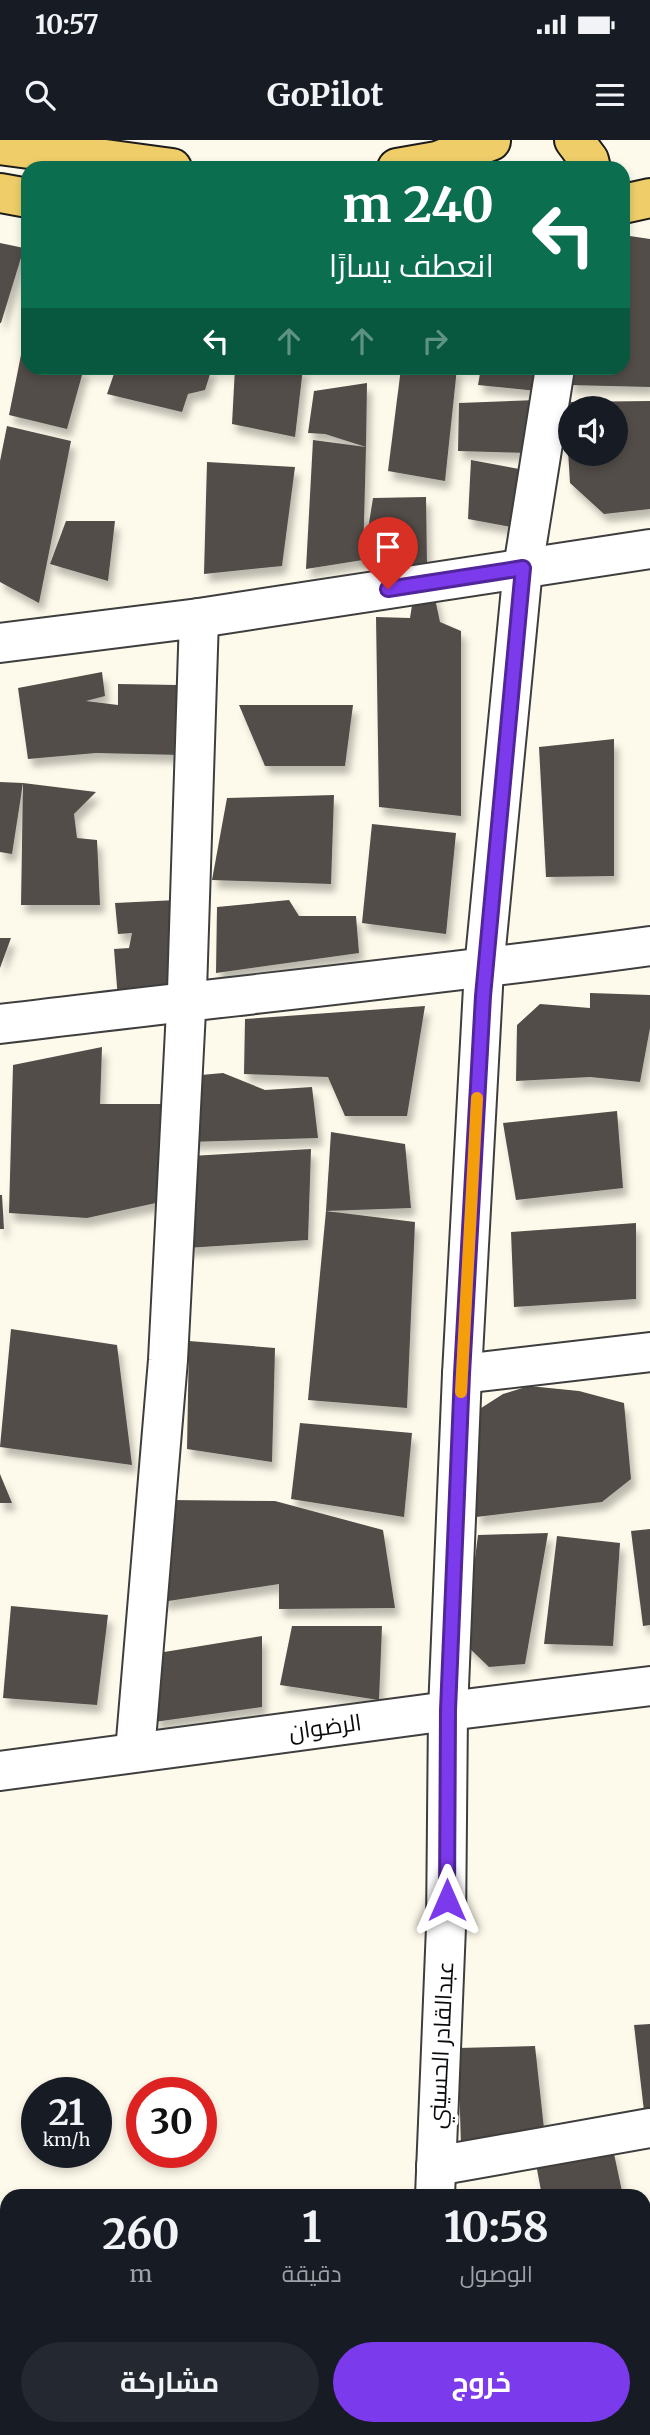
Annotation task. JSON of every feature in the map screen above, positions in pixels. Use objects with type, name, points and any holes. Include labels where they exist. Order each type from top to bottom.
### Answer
[{"type":"main road","points":[[574,140],[589,161]]},
{"type":"main road","points":[[0,145],[156,157]]},
{"type":"main road","points":[[437,161],[486,150]]},
{"type":"main road","points":[[0,193],[21,197]]},
{"type":"main road","points":[[630,202],[650,198]]},
{"type":"street","name":"عبدالقادر الحسيني","points":[[435,2181],[446,1927],[448,1710],[462,1374],[484,969],[523,568],[552,375]]},
{"type":"street","points":[[0,643],[199,618],[650,549]]},
{"type":"street","points":[[135,1752],[168,1360],[187,1001],[199,618]]},
{"type":"street","points":[[0,1024],[484,969],[650,946]]},
{"type":"street","points":[[462,1374],[650,1352]]},
{"type":"street","name":"الرضوان","points":[[0,1771],[448,1710],[650,1686]]},
{"type":"street","points":[[435,2181],[650,2128]]},
{"type":"building","points":[[630,236],[650,239],[650,387],[568,385],[570,375],[630,375]]},
{"type":"building","points":[[0,243],[21,247],[21,258],[0,323]]},
{"type":"building","points":[[21,355],[21,375],[82,375],[67,429],[9,415]]},
{"type":"building","points":[[114,375],[210,375],[205,390],[188,394],[182,412],[107,394]]},
{"type":"building","points":[[235,375],[302,375],[295,437],[232,424]]},
{"type":"building","points":[[400,375],[456,375],[445,481],[388,471]]},
{"type":"building","points":[[480,375],[535,375],[537,391],[478,385]]},
{"type":"building","points":[[367,383],[366,447],[325,434],[308,433],[314,391]]},
{"type":"building","points":[[536,400],[530,453],[458,451],[459,403]]},
{"type":"building","points":[[628,401],[650,401],[650,509],[604,514],[570,483],[569,466],[628,466]]},
{"type":"building","points":[[7,426],[71,441],[39,603],[0,582],[0,461]]},
{"type":"building","points":[[313,440],[366,447],[363,560],[306,569]]},
{"type":"building","points":[[471,460],[530,471],[522,529],[468,519]]},
{"type":"building","points":[[207,462],[295,467],[282,566],[204,574]]},
{"type":"building","points":[[426,497],[427,566],[363,560],[373,498]]},
{"type":"building","points":[[66,521],[115,521],[108,581],[50,564]]},
{"type":"building","points":[[414,593],[434,594],[440,622],[461,631],[461,816],[379,807],[376,617],[410,618]]},
{"type":"building","points":[[102,672],[105,696],[86,701],[118,705],[118,684],[178,685],[181,755],[96,753],[28,759],[18,688]]},
{"type":"building","points":[[239,705],[353,705],[345,766],[265,766]]},
{"type":"building","points":[[614,739],[614,876],[546,877],[539,747]]},
{"type":"building","points":[[0,782],[23,783],[12,854],[0,852]]},
{"type":"building","points":[[23,783],[96,792],[74,814],[77,838],[97,840],[100,905],[21,905]]},
{"type":"building","points":[[334,795],[331,884],[212,880],[227,798]]},
{"type":"building","points":[[372,824],[456,833],[446,934],[362,923]]},
{"type":"building","points":[[177,900],[174,983],[118,999],[114,949],[129,948],[132,933],[118,934],[115,903]]},
{"type":"building","points":[[289,900],[299,916],[356,916],[359,953],[216,973],[217,907]]},
{"type":"building","points":[[0,938],[11,938],[0,968]]},
{"type":"building","points":[[590,993],[650,995],[650,1028],[640,1082],[590,1077],[516,1081],[517,1025],[540,1004],[590,1008]]},
{"type":"building","points":[[425,1006],[407,1116],[345,1116],[328,1077],[244,1074],[245,1019]]},
{"type":"building","points":[[102,1047],[100,1104],[175,1104],[165,1201],[87,1218],[9,1213],[13,1065]]},
{"type":"building","points":[[223,1073],[265,1090],[312,1087],[318,1138],[187,1142],[190,1076]]},
{"type":"building","points":[[617,1111],[623,1188],[516,1200],[503,1123]]},
{"type":"building","points":[[331,1132],[405,1144],[411,1208],[326,1211]]},
{"type":"building","points":[[311,1149],[308,1240],[186,1248],[191,1156]]},
{"type":"building","points":[[2,1195],[4,1229],[0,1229]]},
{"type":"building","points":[[326,1211],[415,1222],[407,1408],[308,1400]]},
{"type":"building","points":[[636,1223],[636,1299],[514,1307],[511,1232]]},
{"type":"building","points":[[11,1329],[117,1345],[132,1465],[0,1447]]},
{"type":"building","points":[[189,1341],[275,1348],[272,1462],[187,1449]]},
{"type":"building","points":[[529,1386],[579,1391],[624,1403],[631,1479],[602,1502],[476,1517],[473,1472],[478,1410],[503,1394]]},
{"type":"building","points":[[300,1423],[412,1433],[404,1517],[291,1499]]},
{"type":"building","points":[[0,1474],[12,1503],[0,1503]]},
{"type":"building","points":[[170,1500],[275,1501],[383,1530],[395,1608],[279,1609],[279,1584],[162,1602]]},
{"type":"building","points":[[650,1529],[650,1625],[643,1626],[631,1531]]},
{"type":"building","points":[[548,1533],[525,1664],[489,1667],[464,1643],[478,1535]]},
{"type":"building","points":[[557,1536],[620,1543],[613,1646],[544,1644]]},
{"type":"building","points":[[11,1606],[108,1615],[97,1705],[3,1698]]},
{"type":"building","points":[[292,1626],[382,1626],[379,1700],[280,1685]]},
{"type":"building","points":[[262,1636],[262,1707],[154,1722],[158,1653]]},
{"type":"building","points":[[650,2024],[650,2111],[644,2111],[634,2025]]},
{"type":"building","points":[[535,2046],[545,2138],[461,2146],[458,2048]]},
{"type":"building","points":[[613,2149],[622,2189],[541,2189],[536,2164]]},
{"type":"slow traffic","points":[[461,1392],[477,1098]]},
{"type":"route","points":[[388,589],[523,568],[484,969],[462,1374],[448,1710],[447,1900]]}]
